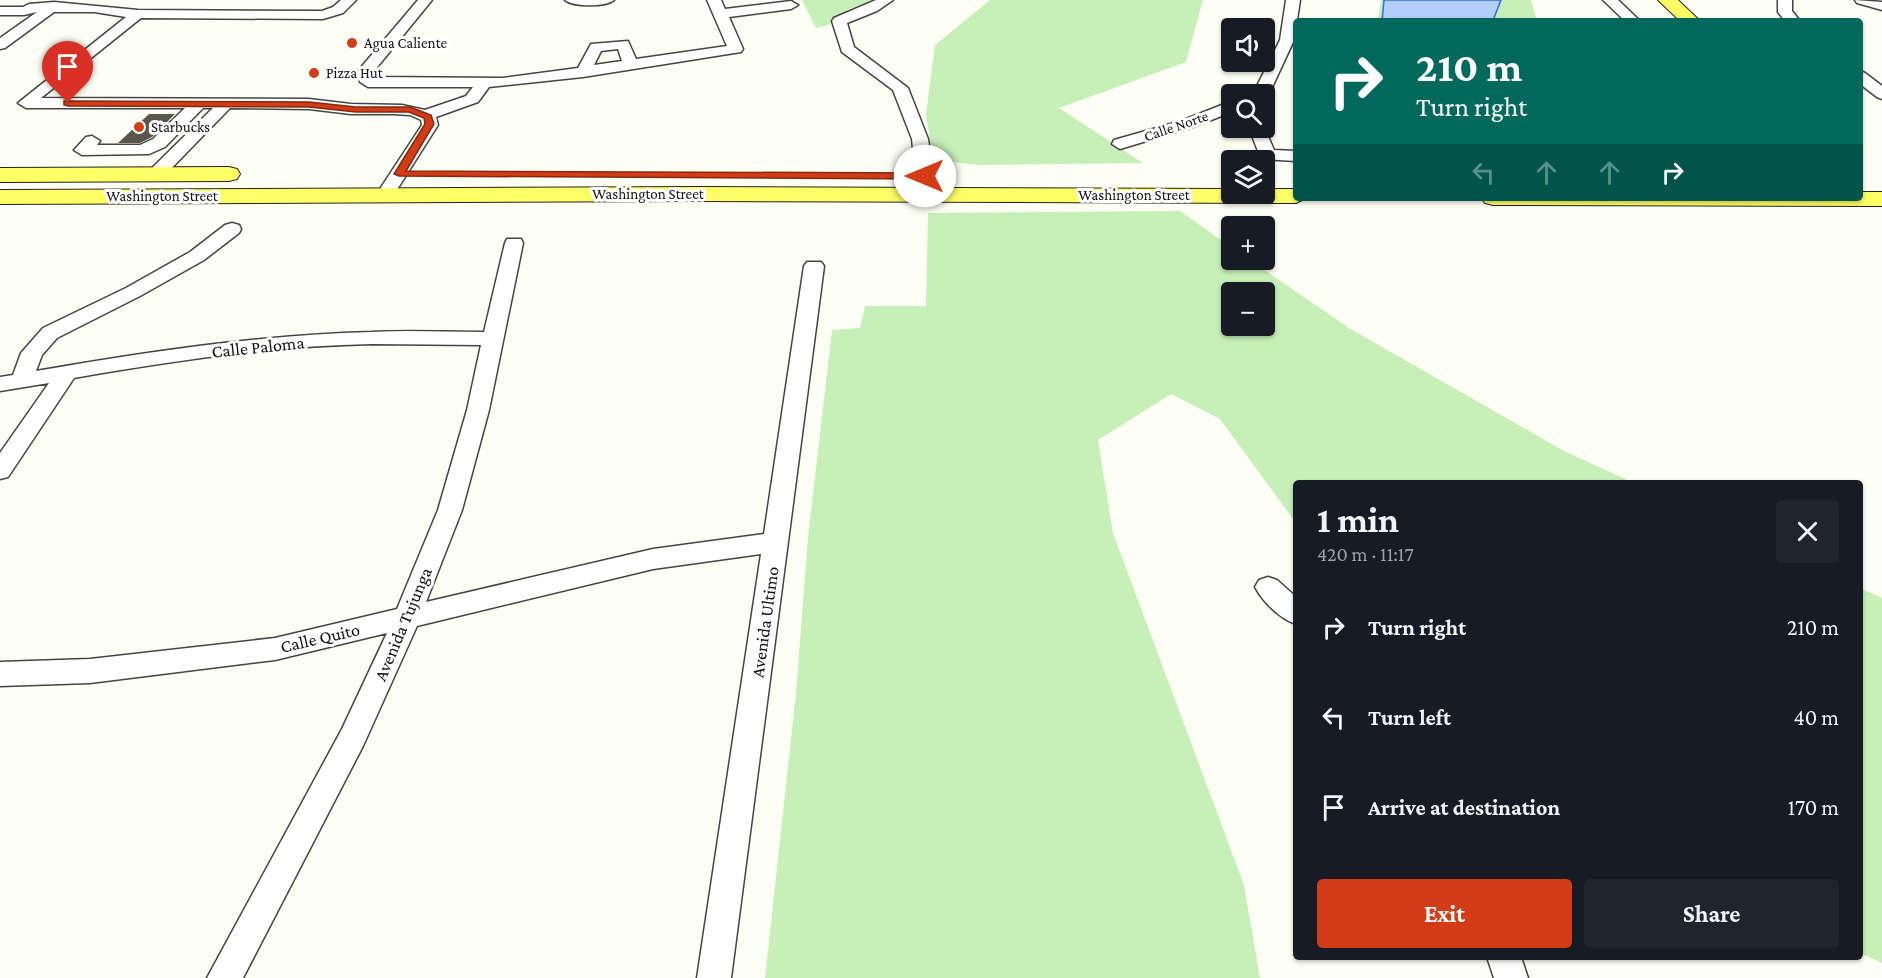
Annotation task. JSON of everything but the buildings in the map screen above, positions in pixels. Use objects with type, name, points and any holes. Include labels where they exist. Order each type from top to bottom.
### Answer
[{"type":"main road","points":[[1658,4],[1665,18]]},
{"type":"main road","points":[[1658,4],[1685,18]]},
{"type":"main road","name":"Washington Street","points":[[0,175],[248,174]]},
{"type":"main road","name":"Washington Street","points":[[376,174],[1221,176]]},
{"type":"main road","points":[[1275,176],[1293,176]]},
{"type":"main road","points":[[1866,178],[1882,197]]},
{"type":"main road","name":"Washington Street","points":[[0,197],[1117,194],[1293,196]]},
{"type":"main road","points":[[1863,197],[1882,197]]},
{"type":"street","points":[[0,11],[37,9],[120,17],[138,14],[323,15],[338,10],[349,0]]},
{"type":"street","points":[[425,0],[366,71],[368,82],[510,82],[736,49],[714,0]]},
{"type":"street","points":[[572,0],[607,0]]},
{"type":"street","points":[[886,0],[838,21],[847,49],[900,88],[912,114],[920,140],[925,176]]},
{"type":"street","points":[[1266,84],[1287,40],[1293,0]]},
{"type":"street","points":[[1611,0],[1630,18]]},
{"type":"street","points":[[1785,0],[1785,12],[1790,18]]},
{"type":"street","points":[[1862,0],[1882,6]]},
{"type":"street","points":[[721,14],[791,5]]},
{"type":"street","points":[[0,27],[37,9]]},
{"type":"street","points":[[0,45],[37,9]]},
{"type":"street","points":[[138,14],[26,103],[309,104],[356,109],[410,110],[425,116],[430,124],[385,195]]},
{"type":"street","points":[[584,72],[596,47],[623,44],[631,65]]},
{"type":"street","points":[[1863,78],[1882,94]]},
{"type":"street","points":[[425,116],[472,99],[485,83]]},
{"type":"street","points":[[92,141],[82,150],[143,150],[159,143],[198,104]]},
{"type":"street","points":[[156,174],[226,104]]},
{"type":"street","name":"Calle Norte","points":[[1119,144],[1187,124],[1221,110]]},
{"type":"street","points":[[1261,138],[1267,155],[1293,156]]},
{"type":"street","points":[[22,380],[32,353],[50,333],[134,292],[197,256],[232,229]]},
{"type":"street","name":"Avenida Tujunga","points":[[224,978],[353,737],[407,618],[450,510],[478,410],[514,243]]},
{"type":"street","name":"Avenida Ultimo","points":[[714,978],[814,266]]},
{"type":"street","name":"Calle Paloma","points":[[0,384],[147,359],[312,342],[370,338],[495,339]]},
{"type":"street","points":[[0,471],[67,372]]},
{"type":"street","name":"Calle Quito","points":[[0,674],[90,671],[275,649],[653,559],[776,542]]},
{"type":"street","points":[[1268,587],[1293,610]]},
{"type":"street","points":[[1505,960],[1511,978]]},
{"type":"green space","points":[[802,0],[875,0],[847,10],[828,25],[816,28]]},
{"type":"green space","points":[[990,0],[1203,0],[1186,62],[1059,108],[1143,163],[979,165],[933,160],[926,114],[935,45]]},
{"type":"green space","points":[[1381,0],[1531,0],[1536,18],[1378,18]]},
{"type":"green space","points":[[1180,211],[1221,240],[1221,270],[1265,270],[1349,328],[1564,451],[1627,480],[1293,480],[1293,519],[1220,419],[1171,394],[1098,440],[1113,533],[1244,885],[1260,978],[765,978],[796,693],[808,537],[832,330],[860,328],[865,306],[926,306],[928,213]]},
{"type":"green space","points":[[1863,589],[1882,598],[1882,963],[1863,954]]},
{"type":"water","points":[[1384,0],[1501,0],[1494,18],[1382,18]]},
{"type":"place","name":"Agua Caliente","points":[[352,43]]},
{"type":"place","name":"Pizza Hut","points":[[314,73]]},
{"type":"place","name":"Starbucks","points":[[139,127]]},
{"type":"route","points":[[68,103],[309,104],[336,108],[410,110],[422,113],[428,117],[430,124],[399,174],[925,176]]}]
